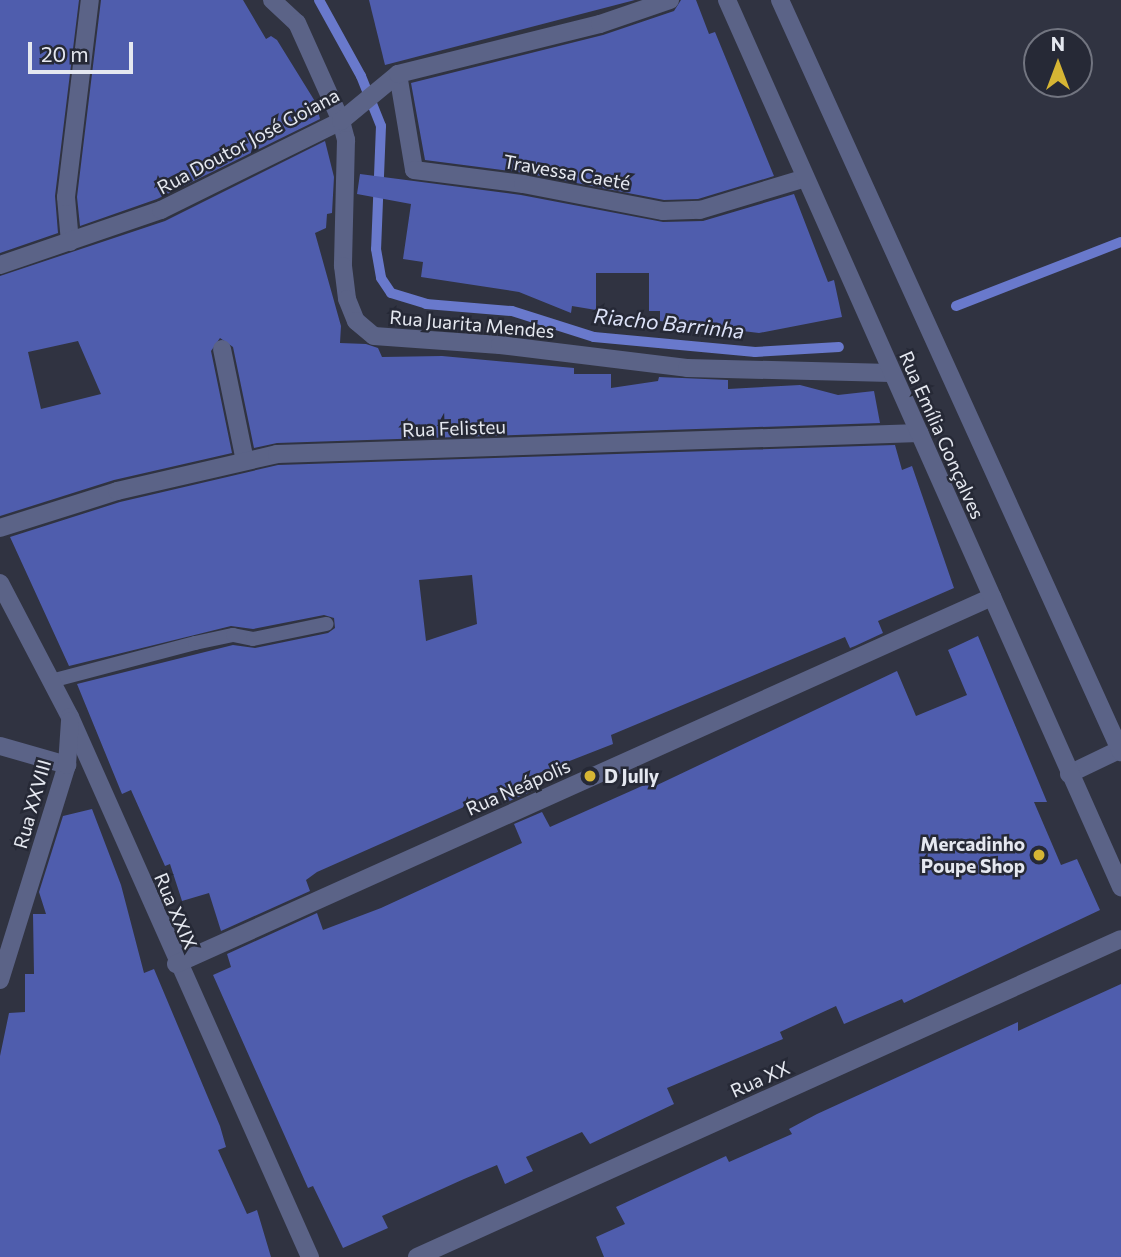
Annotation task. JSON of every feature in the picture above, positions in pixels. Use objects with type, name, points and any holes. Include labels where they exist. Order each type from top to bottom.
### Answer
[{"type":"street","points":[[70,242],[66,197],[79,62],[90,0]]},
{"type":"street","name":"Rua Juarita Mendes","points":[[272,0],[297,23],[341,121],[346,140],[343,266],[347,299],[356,321],[374,336],[500,345],[687,368],[891,373]]},
{"type":"street","name":"Rua Doutor José Goiana","points":[[0,265],[161,211],[341,121],[398,74],[600,24],[670,0]]},
{"type":"street","name":"Rua Emília Gonçalves","points":[[727,0],[1121,887]]},
{"type":"street","name":"Rua Emília Gonçalves","points":[[780,0],[1121,750]]},
{"type":"street","name":"Travessa Caeté","points":[[398,74],[414,170],[523,184],[663,211],[700,211],[804,178]]},
{"type":"street","points":[[222,349],[245,461]]},
{"type":"street","name":"Rua Felisteu","points":[[0,528],[117,491],[277,454],[920,433]]},
{"type":"street","name":"Rua XXIX","points":[[0,583],[70,717],[176,964],[310,1257]]},
{"type":"street","name":"Rua Neápolis","points":[[176,964],[992,597]]},
{"type":"street","name":"Rua XXVIII","points":[[0,980],[67,765],[70,717]]},
{"type":"street","points":[[0,746],[67,765]]},
{"type":"street","points":[[1069,774],[1121,750]]},
{"type":"street","name":"Rua XX","points":[[417,1257],[1121,939]]},
{"type":"lane","points":[[51,681],[208,640],[233,635],[253,639],[326,624]]},
{"type":"building","points":[[0,0],[79,0],[55,196],[58,233],[0,253]]},
{"type":"building","points":[[101,0],[243,0],[266,39],[271,36],[277,40],[316,103],[320,119],[157,199],[80,226],[77,197]]},
{"type":"building","points":[[369,0],[635,0],[385,65]]},
{"type":"building","points":[[681,0],[696,0],[709,34],[715,32],[774,176],[698,199],[664,200],[525,173],[425,160],[411,83],[603,35],[674,11]]},
{"type":"building","points":[[325,141],[334,177],[332,213],[327,214],[326,228],[315,233],[341,326],[340,343],[366,344],[378,348],[382,357],[442,356],[574,368],[574,374],[611,374],[611,388],[658,381],[659,377],[728,380],[728,389],[800,385],[838,395],[874,391],[880,423],[277,443],[254,448],[233,347],[220,338],[211,351],[232,453],[114,480],[0,516],[0,276],[165,221]],"holes":[[[78,341],[101,394],[41,409],[28,352]]]},
{"type":"building","points":[[360,174],[521,195],[663,222],[703,221],[794,194],[828,282],[834,280],[842,317],[759,333],[660,321],[660,311],[649,311],[649,273],[596,273],[596,310],[572,306],[571,313],[519,292],[421,277],[423,262],[403,259],[411,204],[357,194]]},
{"type":"building","points":[[895,445],[902,470],[912,466],[954,588],[878,621],[883,633],[855,646],[850,648],[845,637],[611,735],[613,744],[526,778],[532,791],[505,803],[500,791],[317,872],[306,880],[310,891],[221,931],[209,893],[182,901],[170,864],[165,866],[131,790],[122,794],[77,684],[233,645],[255,648],[328,633],[335,628],[334,618],[324,615],[253,629],[231,626],[69,666],[10,537],[120,502],[278,465]],"holes":[[[472,575],[477,624],[426,641],[419,580]]]},
{"type":"building","points":[[978,636],[1047,802],[1034,802],[1061,865],[1077,859],[1100,910],[904,1003],[902,999],[844,1024],[836,1006],[780,1032],[783,1039],[667,1088],[674,1104],[590,1144],[582,1132],[526,1157],[533,1171],[505,1184],[497,1165],[464,1179],[382,1216],[388,1228],[343,1248],[313,1186],[308,1188],[213,975],[231,967],[227,954],[317,913],[323,930],[381,908],[522,843],[514,824],[542,812],[550,827],[651,782],[653,787],[897,671],[916,716],[967,695],[948,650]]},
{"type":"building","points":[[92,809],[121,885],[144,973],[154,969],[220,1126],[226,1147],[218,1150],[247,1214],[257,1210],[271,1257],[0,1257],[0,1056],[9,1013],[25,1012],[25,974],[34,974],[33,914],[46,914],[39,892],[63,816]]},
{"type":"building","points":[[1121,984],[1121,1257],[604,1257],[596,1237],[625,1224],[616,1207],[726,1156],[729,1162],[792,1134],[789,1129],[817,1114],[1018,1022],[1018,1031]]},
{"type":"waterway","name":"Riacho Barrinha","points":[[319,0],[361,76],[381,126],[376,249],[381,278],[391,293],[426,304],[512,311],[594,337],[755,352],[839,347]]},
{"type":"waterway","name":"Riacho Barrinha","points":[[956,306],[1121,242]]},
{"type":"place","name":"D Jully","points":[[590,776]]},
{"type":"place","name":"Mercadinho Poupe Shop","points":[[1039,855]]}]
